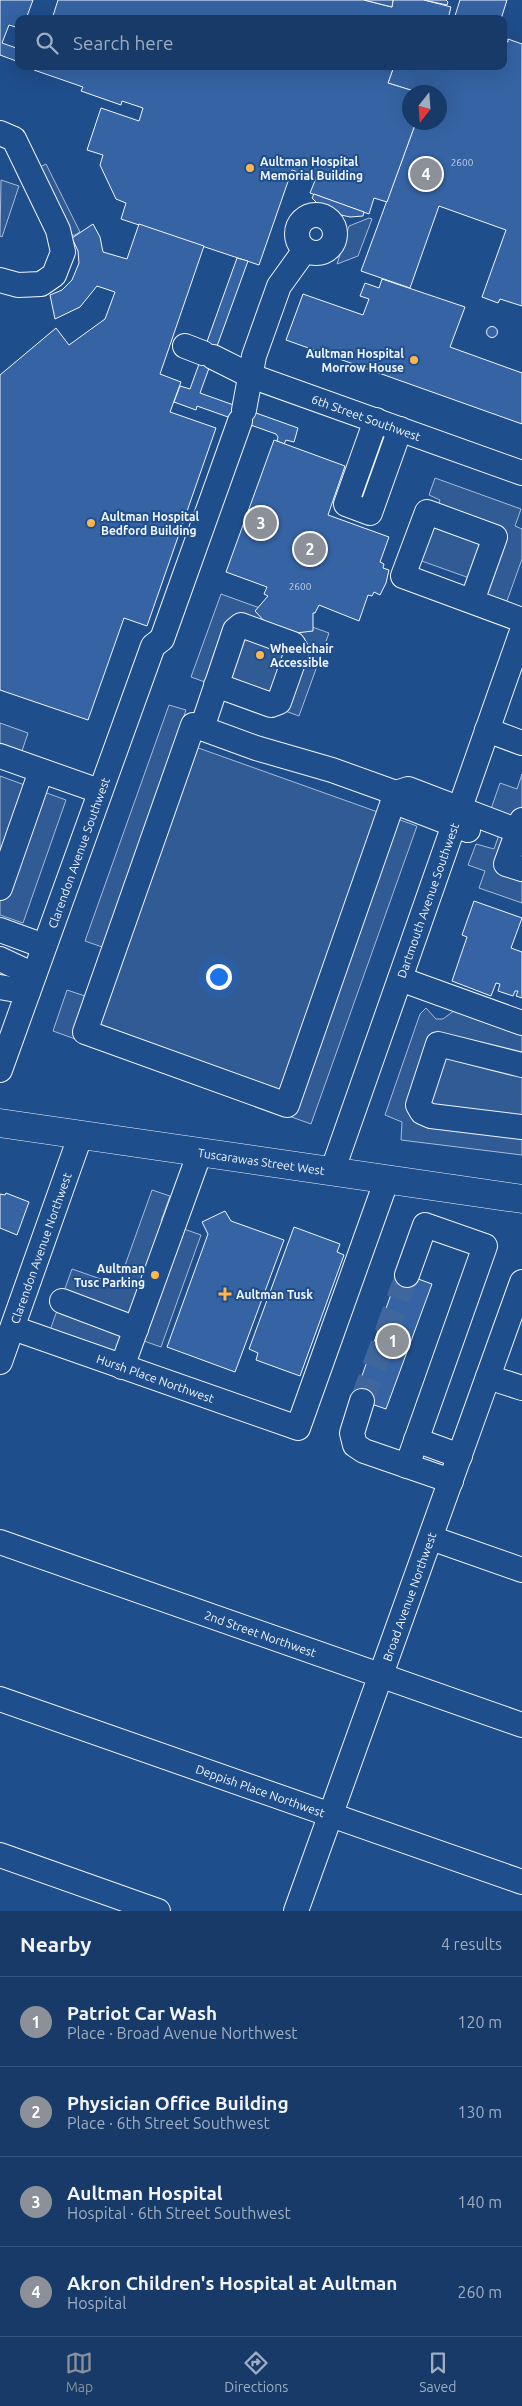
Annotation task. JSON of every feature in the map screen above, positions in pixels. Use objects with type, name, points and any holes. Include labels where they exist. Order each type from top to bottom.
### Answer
[{"type":"main road","name":"Tuscarawas Street West","points":[[0,1123],[522,1199]]},
{"type":"street","points":[[0,133],[14,139],[58,230],[63,252],[54,275],[41,284],[18,284],[0,280]]},
{"type":"street","name":"Clarendon Avenue Southwest","points":[[0,1070],[99,791],[153,646],[162,639],[242,415],[254,356],[278,286],[305,250]]},
{"type":"street","name":"6th Street Southwest","points":[[200,352],[251,376],[522,473]]},
{"type":"street","points":[[376,420],[346,504],[370,513],[400,429]]},
{"type":"street","points":[[472,602],[522,620]]},
{"type":"street","name":"Dartmouth Avenue Southwest","points":[[332,1172],[522,630]]},
{"type":"street","points":[[202,728],[216,685]]},
{"type":"street","points":[[396,793],[286,1105],[85,1032],[193,725],[396,793],[403,806],[517,832],[506,864],[522,869]]},
{"type":"street","points":[[487,730],[522,743]]},
{"type":"street","points":[[0,756],[99,791]]},
{"type":"street","points":[[0,888],[41,771]]},
{"type":"street","points":[[0,930],[44,946]]},
{"type":"street","points":[[0,959],[31,984]]},
{"type":"street","points":[[400,979],[522,1023]]},
{"type":"street","points":[[0,987],[31,984]]},
{"type":"street","points":[[522,1065],[438,1044],[418,1105],[422,1112],[431,1116],[522,1127]]},
{"type":"street","name":"Clarendon Avenue Northwest","points":[[0,1362],[10,1317],[81,1134]]},
{"type":"street","points":[[122,1367],[200,1152]]},
{"type":"street","name":"Hursh Place Northwest","points":[[10,1317],[122,1367],[298,1428],[387,1179]]},
{"type":"street","points":[[407,1275],[421,1238],[483,1253],[407,1466]]},
{"type":"street","name":"Broad Avenue Northwest","points":[[296,1911],[522,1282]]},
{"type":"street","points":[[62,1301],[136,1329]]},
{"type":"street","points":[[488,1377],[522,1388]]},
{"type":"street","points":[[362,1400],[352,1433],[353,1442],[361,1450],[451,1482]]},
{"type":"street","points":[[416,1440],[460,1456]]},
{"type":"street","points":[[430,1538],[522,1570]]},
{"type":"street","name":"2nd Street Northwest","points":[[0,1542],[522,1725]]},
{"type":"street","name":"Deppish Place Northwest","points":[[0,1699],[522,1882]]},
{"type":"street","points":[[0,1855],[158,1911]]},
{"type":"shaded area","points":[[46,164],[80,232],[73,236],[38,168]]},
{"type":"shaded area","points":[[1,180],[19,186],[2,237],[0,236]]},
{"type":"shaded area","points":[[369,218],[372,219],[358,256],[337,264],[349,226]]},
{"type":"shaded area","points":[[435,478],[521,509],[515,526],[522,529],[522,559],[507,601],[486,594],[489,585],[419,560],[440,500],[429,495]]},
{"type":"shaded area","name":"Wheelchair Accessible","points":[[221,594],[329,633],[299,716],[191,677]]},
{"type":"shaded area","points":[[169,705],[186,710],[176,740],[417,826],[311,1124],[53,1031],[67,990],[88,997],[105,948],[85,941]]},
{"type":"shaded area","points":[[0,723],[28,733],[22,751],[0,743]]},
{"type":"shaded area","points":[[522,774],[522,903],[479,888],[485,871],[468,865],[476,844],[494,849],[506,815],[491,809],[500,783],[517,789]]},
{"type":"shaded area","points":[[0,776],[66,800],[23,923],[0,915]]},
{"type":"shaded area","points":[[426,1008],[436,1019],[443,1019],[455,1010],[522,1034],[522,1155],[401,1140],[402,1122],[385,1115],[420,1014]]},
{"type":"shaded area","name":"Aultman Tusc Parking","points":[[152,1190],[170,1196],[161,1221],[201,1235],[161,1347],[124,1334],[115,1356],[49,1333],[72,1269],[118,1285]]},
{"type":"building","points":[[0,0],[33,0],[27,15],[15,15],[15,27],[9,25],[2,43],[15,48],[15,61],[0,55]]},
{"type":"building","points":[[58,0],[364,0],[392,7],[393,0],[424,0],[451,7],[449,15],[53,15]]},
{"type":"building","points":[[364,0],[393,0],[392,7]]},
{"type":"building","points":[[424,0],[446,0],[448,2],[447,5]]},
{"type":"building","points":[[460,0],[507,0],[502,15],[455,15]]},
{"type":"building","points":[[508,39],[522,44],[522,306],[500,299],[498,303],[482,297],[506,230],[439,206],[410,288],[361,271],[413,130],[447,130],[447,85],[402,85],[402,87],[388,83],[393,70],[507,70]]},
{"type":"building","name":"Aultman Hospital Memorial Building","points":[[34,70],[393,70],[388,83],[402,87],[402,130],[413,130],[387,202],[374,198],[369,214],[310,193],[316,178],[292,170],[259,265],[121,219],[126,203],[116,199],[100,165],[103,155],[87,150],[101,108],[139,121],[143,108],[122,101],[121,105],[81,91],[83,87]]},
{"type":"building","points":[[314,194],[364,212],[363,216],[350,217],[332,213],[312,198]]},
{"type":"building","name":"Aultman Hospital Bedford Building","points":[[93,224],[100,237],[103,252],[127,259],[139,224],[204,246],[160,374],[181,382],[170,412],[216,428],[147,626],[124,618],[88,720],[0,690],[0,375],[56,328],[69,345],[105,319],[115,292],[97,286],[80,307],[55,319],[50,295],[62,290],[72,280],[79,263],[78,251],[72,238]]},
{"type":"building","points":[[237,258],[248,261],[200,393],[298,428],[294,442],[286,440],[284,444],[277,441],[278,437],[276,434],[197,406],[196,410],[174,402],[180,386],[190,389]]},
{"type":"building","name":"Aultman Hospital Morrow House","points":[[382,279],[465,307],[450,347],[522,373],[522,424],[286,340],[303,294],[363,315],[369,299],[360,296],[365,283],[379,288]]},
{"type":"building","points":[[492,326],[498,332],[492,338],[486,332]]},
{"type":"building","points":[[274,440],[345,466],[328,515],[389,537],[380,562],[384,564],[383,568],[389,570],[386,583],[380,595],[374,592],[372,596],[368,595],[359,621],[319,605],[315,613],[313,613],[313,631],[296,633],[266,623],[255,611],[268,596],[264,594],[267,587],[226,572]]},
{"type":"building","points":[[474,901],[522,918],[511,948],[522,952],[522,998],[516,996],[518,991],[515,991],[513,996],[498,991],[500,984],[496,983],[491,996],[452,981],[467,937],[462,935]]},
{"type":"building","points":[[6,1193],[29,1202],[17,1235],[0,1228],[0,1194],[5,1195]]},
{"type":"building","name":"Aultman Tusk","points":[[225,1211],[231,1221],[284,1240],[235,1372],[167,1347],[208,1234],[202,1222]]},
{"type":"building","points":[[294,1227],[340,1244],[337,1252],[344,1255],[300,1376],[256,1360],[258,1353],[249,1349]]},
{"type":"building","points":[[399,1272],[432,1284],[386,1409],[354,1398]]},
{"type":"tunnel","points":[[362,1401],[407,1275]]},
{"type":"place","name":"Aultman Hospital Memorial Building","points":[[250,168]]},
{"type":"place","name":"Akron Children's Hospital at Aultman","points":[[426,174]]},
{"type":"place","name":"Aultman Hospital Morrow House","points":[[414,360]]},
{"type":"place","name":"Aultman Hospital Bedford Building","points":[[91,523]]},
{"type":"place","name":"Aultman Hospital","points":[[261,523]]},
{"type":"place","name":"Physician Office Building","points":[[310,549]]},
{"type":"place","name":"Wheelchair Accessible","points":[[260,655]]},
{"type":"place","name":"Aultman Tusc Parking","points":[[155,1275]]},
{"type":"place","name":"Aultman Tusk","points":[[225,1294]]},
{"type":"place","name":"Patriot Car Wash","points":[[393,1341]]}]
